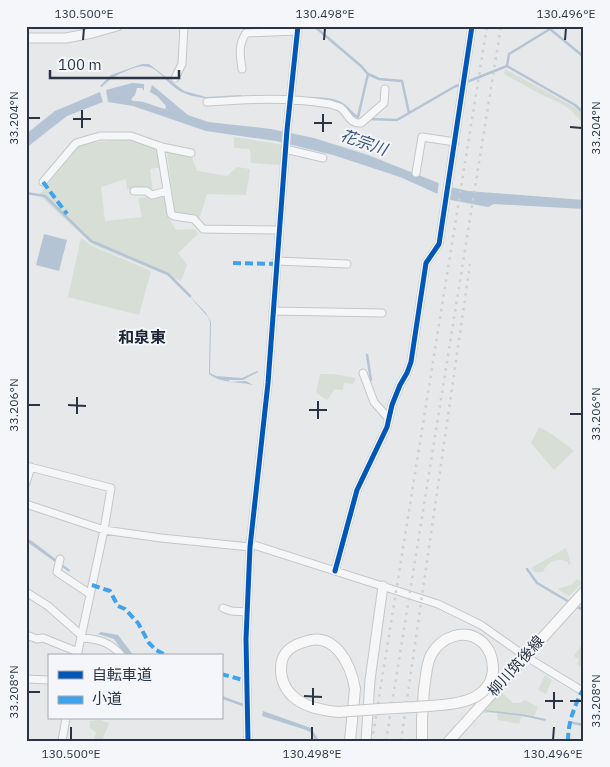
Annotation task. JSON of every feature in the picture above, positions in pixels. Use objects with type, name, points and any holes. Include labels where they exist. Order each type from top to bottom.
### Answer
[{"type":"main road","name":"柳川筑後線","points":[[449,741],[584,592]]},
{"type":"main road","points":[[350,741],[355,689],[352,674],[345,658],[337,648],[324,641],[309,640],[295,645],[285,654],[281,665],[282,678],[292,695],[308,706],[339,712],[436,705],[460,702],[475,696],[486,689],[492,677],[493,664],[490,652],[477,638],[466,634],[445,639],[431,656],[424,688],[422,719],[422,741]]},
{"type":"street","points":[[26,38],[66,38],[118,26]]},
{"type":"street","points":[[175,78],[182,64],[184,26]]},
{"type":"street","points":[[335,571],[357,490],[387,427],[400,385],[411,362],[426,263],[439,244],[472,26]]},
{"type":"street","points":[[242,69],[239,51],[242,39],[246,33],[298,29],[289,100],[268,383],[251,545],[247,612],[248,741]]},
{"type":"street","points":[[207,102],[289,100],[331,104],[341,108],[352,121],[361,124],[384,103],[385,90]]},
{"type":"street","points":[[43,182],[79,141],[100,136],[131,136],[160,146],[191,153]]},
{"type":"street","points":[[416,173],[422,137],[455,142]]},
{"type":"street","points":[[160,146],[171,214],[194,219],[203,229],[279,230]]},
{"type":"street","points":[[285,148],[323,158]]},
{"type":"street","points":[[134,191],[146,191],[152,195],[167,191]]},
{"type":"street","points":[[276,261],[347,264]]},
{"type":"street","points":[[273,311],[382,313]]},
{"type":"street","points":[[363,373],[374,402],[389,419]]},
{"type":"street","points":[[26,483],[28,466],[111,488],[78,654],[43,638],[37,640],[26,635]]},
{"type":"street","points":[[26,504],[104,530],[161,538],[251,545],[421,597],[482,626],[525,656],[584,692]]},
{"type":"street","points":[[59,562],[57,572],[90,594]]},
{"type":"street","points":[[366,741],[370,680],[384,586]]},
{"type":"street","points":[[26,592],[48,606],[81,637],[94,639],[113,646],[120,654]]},
{"type":"street","points":[[223,608],[230,611],[247,612]]},
{"type":"street","points":[[26,679],[48,680]]},
{"type":"street","points":[[62,741],[66,720]]},
{"type":"shaded area","points":[[505,69],[578,109],[584,115],[584,125],[572,111],[506,75],[504,73]]},
{"type":"shaded area","points":[[234,137],[283,145],[281,165],[251,163],[250,149],[234,148]]},
{"type":"shaded area","points":[[127,139],[157,149],[161,167],[150,169],[153,194],[127,189],[126,179],[101,187],[105,221],[142,217],[138,198],[167,196],[170,220],[176,230],[192,229],[196,230],[198,234],[178,253],[187,265],[181,281],[93,245],[39,195],[81,144]]},
{"type":"shaded area","points":[[167,152],[192,157],[197,171],[227,176],[237,167],[250,169],[246,195],[207,194],[199,220],[175,215]]},
{"type":"shaded area","points":[[81,238],[92,246],[151,271],[139,315],[68,297]]},
{"type":"shaded area","points":[[320,374],[356,378],[353,384],[344,383],[343,390],[335,389],[327,400],[316,393]]},
{"type":"shaded area","points":[[539,427],[552,434],[574,451],[554,470],[531,443]]},
{"type":"shaded area","points":[[566,548],[571,564],[568,565],[568,562],[556,560],[550,563],[543,572],[534,572],[531,568]]},
{"type":"shaded area","points":[[577,579],[582,583],[569,596],[557,589],[571,585]]},
{"type":"shaded area","points":[[581,646],[584,646],[583,668],[577,664],[579,659],[574,656]]},
{"type":"shaded area","points":[[545,675],[552,680],[546,694],[538,690]]},
{"type":"shaded area","points":[[500,691],[513,703],[520,703],[525,700],[538,707],[534,717],[521,717],[519,724],[498,720],[497,713],[478,713]]},
{"type":"shaded area","points":[[100,720],[109,723],[102,741],[94,740],[96,732],[90,728],[90,721]]},
{"type":"water","points":[[142,64],[149,64],[184,91],[206,97],[241,95],[241,97],[212,98],[191,96],[177,89],[154,69],[148,67],[131,69],[115,76],[102,87],[100,86],[111,75]]},
{"type":"water","points":[[132,83],[144,84],[144,91],[142,88],[137,88],[135,95],[131,99],[133,101],[165,109],[166,106],[157,96],[150,92],[152,85],[188,115],[208,122],[271,129],[314,138],[368,155],[446,186],[468,191],[584,200],[584,209],[494,204],[488,207],[451,200],[400,177],[333,155],[276,141],[206,131],[133,106],[108,102],[106,90]]},
{"type":"water","points":[[100,92],[103,102],[67,116],[26,148],[26,134],[55,111]]},
{"type":"water","points":[[44,234],[67,240],[59,271],[36,265]]},
{"type":"water","points":[[185,291],[206,313],[211,322],[210,373],[216,376],[242,378],[258,372],[243,380],[229,380],[229,382],[209,374],[210,322],[208,317]]},
{"type":"water","points":[[246,381],[253,385],[247,384],[231,382]]},
{"type":"water","points":[[26,538],[70,570],[69,572],[26,541]]},
{"type":"water","points":[[101,632],[118,635],[132,654],[125,654],[114,639],[98,634]]},
{"type":"water","points":[[483,710],[521,714],[546,719],[545,721]]},
{"type":"water","points":[[263,711],[311,728],[318,739],[329,741],[316,741],[310,732],[262,716]]},
{"type":"pier","points":[[439,182],[452,185],[449,202],[437,197]]},
{"type":"waterway","points":[[314,26],[368,74],[379,79],[402,81],[409,113]]},
{"type":"waterway","points":[[507,66],[509,54],[550,29],[584,57]]},
{"type":"waterway","points":[[507,66],[575,105],[584,113]]},
{"type":"waterway","points":[[370,119],[397,120],[454,87],[507,66]]},
{"type":"waterway","points":[[311,98],[338,102],[358,117],[368,74]]},
{"type":"waterway","points":[[26,193],[45,196],[91,241],[168,274],[190,296]]},
{"type":"waterway","points":[[367,355],[371,380]]},
{"type":"waterway","points":[[527,569],[537,583],[571,603]]},
{"type":"waterway","points":[[575,606],[584,610]]},
{"type":"waterway","points":[[222,697],[243,705]]},
{"type":"waterway","points":[[573,723],[584,725]]},
{"type":"railway","points":[[372,741],[487,26]]},
{"type":"railway","points":[[386,741],[501,26]]},
{"type":"railway","points":[[401,741],[470,264]]},
{"type":"marked path","points":[[43,182],[67,214]]},
{"type":"marked path","points":[[233,263],[276,264]]},
{"type":"marked path","points":[[92,585],[110,591],[118,606],[125,609],[138,623],[149,643],[163,654]]},
{"type":"marked path","points":[[222,674],[247,681]]},
{"type":"marked path","points":[[568,741],[572,715],[582,691]]},
{"type":"cycle path","points":[[248,741],[246,639],[250,547],[268,383],[287,130],[298,26]]},
{"type":"cycle path","points":[[335,571],[357,490],[387,427],[392,405],[411,362],[426,263],[439,244],[472,26]]},
{"type":"district","name":"和泉東","points":[[142,337]]},
{"type":"water label","name":"花宗川","points":[[364,142]]}]
